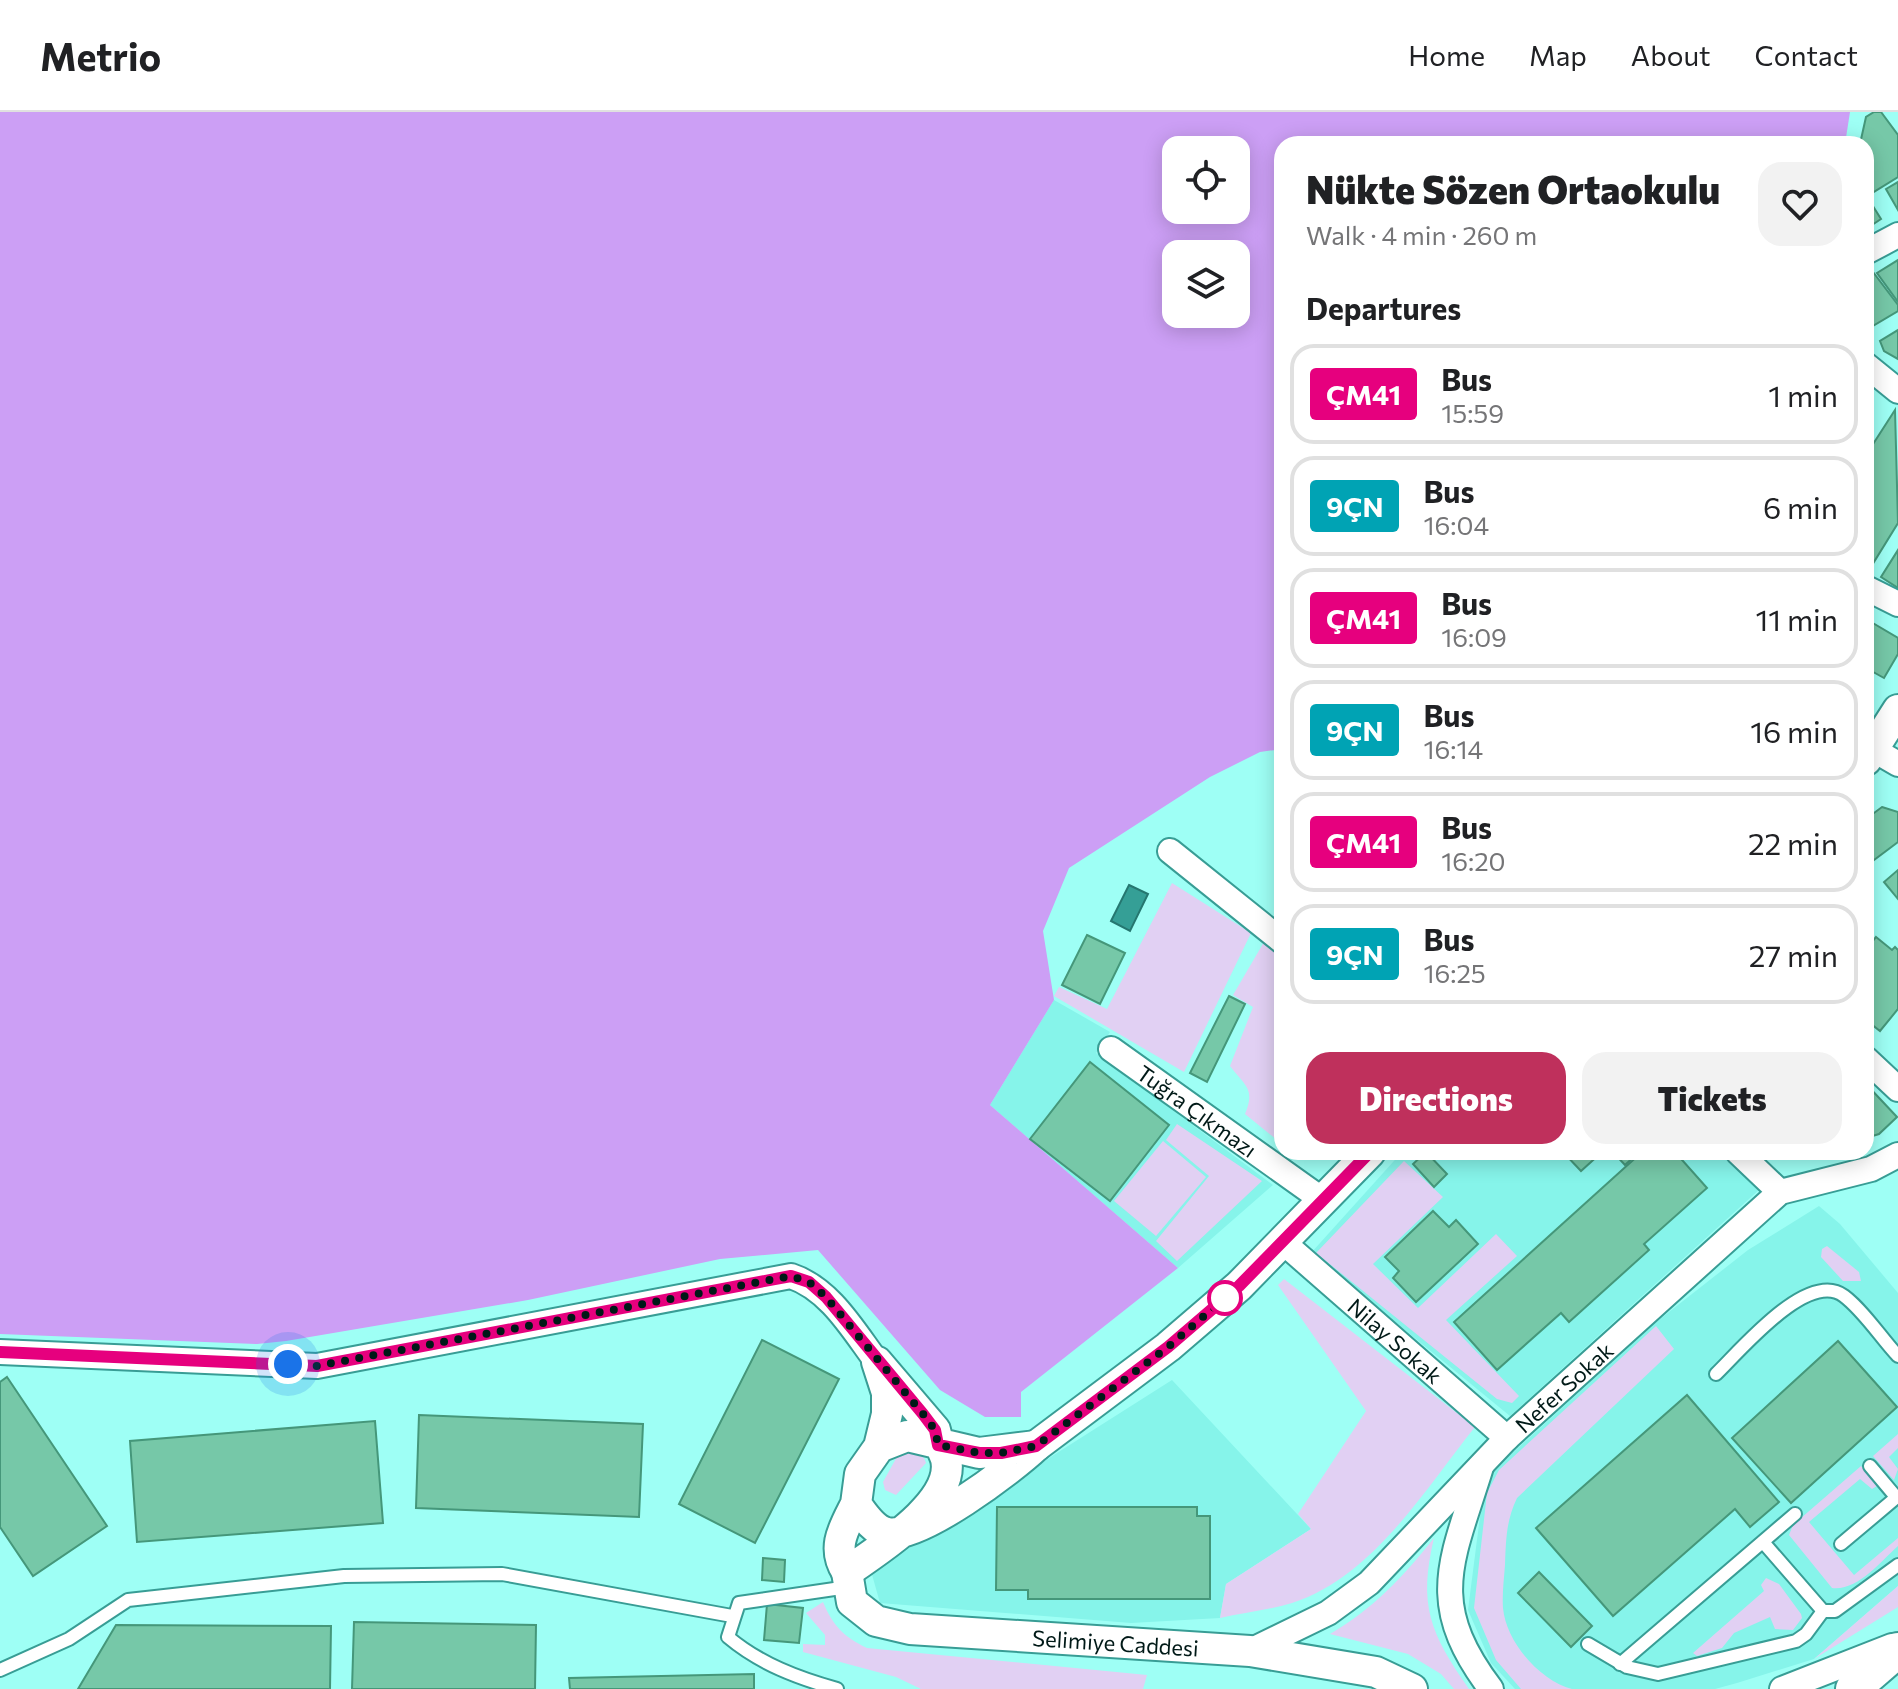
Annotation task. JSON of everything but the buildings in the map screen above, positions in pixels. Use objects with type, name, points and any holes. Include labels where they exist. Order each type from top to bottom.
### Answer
[{"type":"main road","points":[[1853,1689],[1898,1650]]},
{"type":"street","points":[[1874,248],[1898,235]]},
{"type":"street","points":[[1874,372],[1898,391]]},
{"type":"street","points":[[1874,592],[1898,604]]},
{"type":"street","points":[[1879,758],[1898,710]]},
{"type":"street","points":[[1170,851],[1274,935]]},
{"type":"street","name":"Tuğra Çıkmazı","points":[[1111,1049],[1324,1201]]},
{"type":"street","points":[[1874,1066],[1898,1089]]},
{"type":"street","name":"Nefer Sokak","points":[[1250,1651],[1350,1599],[1396,1559],[1452,1494],[1507,1438],[1780,1192],[1871,1169],[1898,1155]]},
{"type":"street","points":[[856,1504],[868,1521],[888,1534],[903,1531],[963,1503],[1004,1476],[1036,1446],[1168,1347],[1284,1243],[1362,1160]]},
{"type":"street","points":[[1746,1160],[1780,1192]]},
{"type":"street","name":"Nilay Sokak","points":[[1284,1243],[1507,1438]]},
{"type":"street","points":[[0,1352],[317,1366],[791,1276],[809,1282],[826,1297],[935,1430],[938,1445],[946,1459],[944,1480],[921,1515],[848,1580],[839,1560],[839,1536],[856,1504],[860,1474],[879,1447],[887,1414],[887,1393],[877,1362]]},
{"type":"street","points":[[879,1447],[907,1436],[938,1445],[990,1453],[1036,1446]]},
{"type":"street","points":[[1482,1465],[1453,1554],[1447,1585],[1450,1612],[1460,1640],[1491,1689]]},
{"type":"street","name":"Selimiye Caddesi","points":[[848,1580],[852,1602],[876,1621],[910,1629],[1250,1651],[1376,1672],[1412,1689]]},
{"type":"street","points":[[1782,1689],[1898,1643]]},
{"type":"lane","points":[[1716,1374],[1794,1301],[1819,1290],[1831,1289],[1844,1296],[1898,1356]]},
{"type":"lane","points":[[1841,1544],[1897,1496],[1870,1466]]},
{"type":"lane","points":[[1620,1664],[1795,1514]]},
{"type":"lane","points":[[1763,1542],[1823,1611],[1835,1611],[1898,1565]]},
{"type":"lane","points":[[0,1670],[69,1639],[128,1600],[344,1576],[502,1574],[732,1616]]},
{"type":"lane","points":[[837,1689],[802,1679],[747,1653],[728,1637],[732,1616],[739,1603],[848,1580]]},
{"type":"lane","points":[[1588,1644],[1620,1664],[1643,1673],[1658,1674],[1796,1641],[1806,1634],[1823,1611]]},
{"type":"shaded area","points":[[0,112],[1850,112],[1846,136],[1274,136],[1274,750],[1260,752],[1210,777],[1069,868],[1043,931],[1054,1000],[990,1105],[1178,1268],[1021,1392],[1021,1417],[985,1417],[940,1390],[818,1250],[720,1259],[528,1300],[257,1344],[0,1334]]},
{"type":"shaded area","points":[[1172,883],[1251,933],[1184,1072],[1054,996],[1059,987],[1107,1009]]},
{"type":"shaded area","points":[[1129,885],[1148,894],[1130,931],[1111,921]]},
{"type":"shaded area","points":[[1264,942],[1274,949],[1274,1138],[1245,1114],[1249,1092],[1230,1066],[1253,1007],[1233,995]]},
{"type":"shaded area","points":[[1054,1000],[1110,1032],[1096,1053],[1273,1185],[1178,1268],[990,1105]]},
{"type":"shaded area","points":[[1177,1124],[1262,1181],[1177,1261],[1156,1241],[1209,1176],[1166,1140]]},
{"type":"shaded area","points":[[1163,1141],[1206,1177],[1156,1236],[1114,1201]]},
{"type":"shaded area","points":[[1395,1160],[1729,1160],[1760,1189],[1510,1416],[1311,1253]]},
{"type":"shaded area","points":[[1404,1161],[1443,1197],[1373,1264],[1418,1308],[1496,1234],[1517,1256],[1446,1320],[1519,1396],[1512,1403],[1497,1399],[1316,1253]]},
{"type":"shaded area","points":[[1819,1206],[1840,1224],[1898,1293],[1898,1586],[1814,1659],[1715,1689],[1515,1689],[1491,1663],[1468,1610],[1483,1493],[1497,1467],[1655,1323],[1748,1250]]},
{"type":"shaded area","points":[[1827,1246],[1859,1272],[1861,1281],[1843,1281],[1821,1257],[1822,1249]]},
{"type":"shaded area","points":[[1284,1279],[1475,1427],[1395,1528],[1348,1573],[1321,1591],[1292,1603],[1220,1618],[1226,1584],[1311,1529],[1298,1514],[1366,1411],[1278,1285]]},
{"type":"shaded area","points":[[1656,1326],[1674,1349],[1517,1498],[1513,1506],[1506,1547],[1503,1608],[1506,1621],[1518,1646],[1537,1669],[1560,1685],[1572,1689],[1521,1689],[1496,1660],[1474,1608],[1487,1493],[1499,1470]]},
{"type":"shaded area","points":[[1172,1380],[1311,1529],[1226,1584],[1220,1618],[1131,1623],[880,1603],[871,1571]]},
{"type":"shaded area","points":[[1898,1434],[1898,1448],[1889,1457],[1898,1469],[1894,1480],[1873,1456]]},
{"type":"shaded area","points":[[903,1446],[924,1458],[926,1463],[896,1495],[885,1490],[883,1482]]},
{"type":"shaded area","points":[[1861,1466],[1877,1486],[1872,1489],[1860,1479],[1809,1522],[1854,1575],[1898,1538],[1898,1546],[1860,1580],[1842,1588],[1832,1588],[1789,1535],[1793,1525]]},
{"type":"shaded area","points":[[1434,1538],[1427,1582],[1431,1618],[1445,1651],[1469,1689],[1454,1689],[1441,1674],[1408,1654],[1330,1634],[1360,1614],[1386,1591]]},
{"type":"shaded area","points":[[1766,1578],[1779,1584],[1801,1614],[1802,1618],[1793,1630],[1775,1629],[1770,1617],[1734,1633],[1722,1648],[1697,1656],[1693,1653],[1764,1591],[1761,1585]]},
{"type":"shaded area","points":[[1898,1586],[1898,1607],[1814,1659]]},
{"type":"shaded area","points":[[823,1602],[840,1630],[867,1648],[1147,1675],[1143,1689],[921,1689],[896,1677],[803,1652],[803,1644],[825,1645],[825,1635],[806,1613]]},
{"type":"bus line","name":"ÇM41","points":[[0,1352],[317,1366],[500,1328],[791,1276],[809,1282],[826,1297],[877,1362],[911,1398],[935,1430],[938,1445],[979,1453],[1001,1453],[1036,1446],[1168,1347],[1284,1243],[1362,1160]]},
{"type":"route","points":[[288,1364],[317,1366],[500,1328],[791,1276],[809,1282],[826,1297],[877,1362],[911,1398],[935,1430],[938,1445],[979,1453],[1001,1453],[1036,1446],[1168,1347],[1225,1298]]}]
